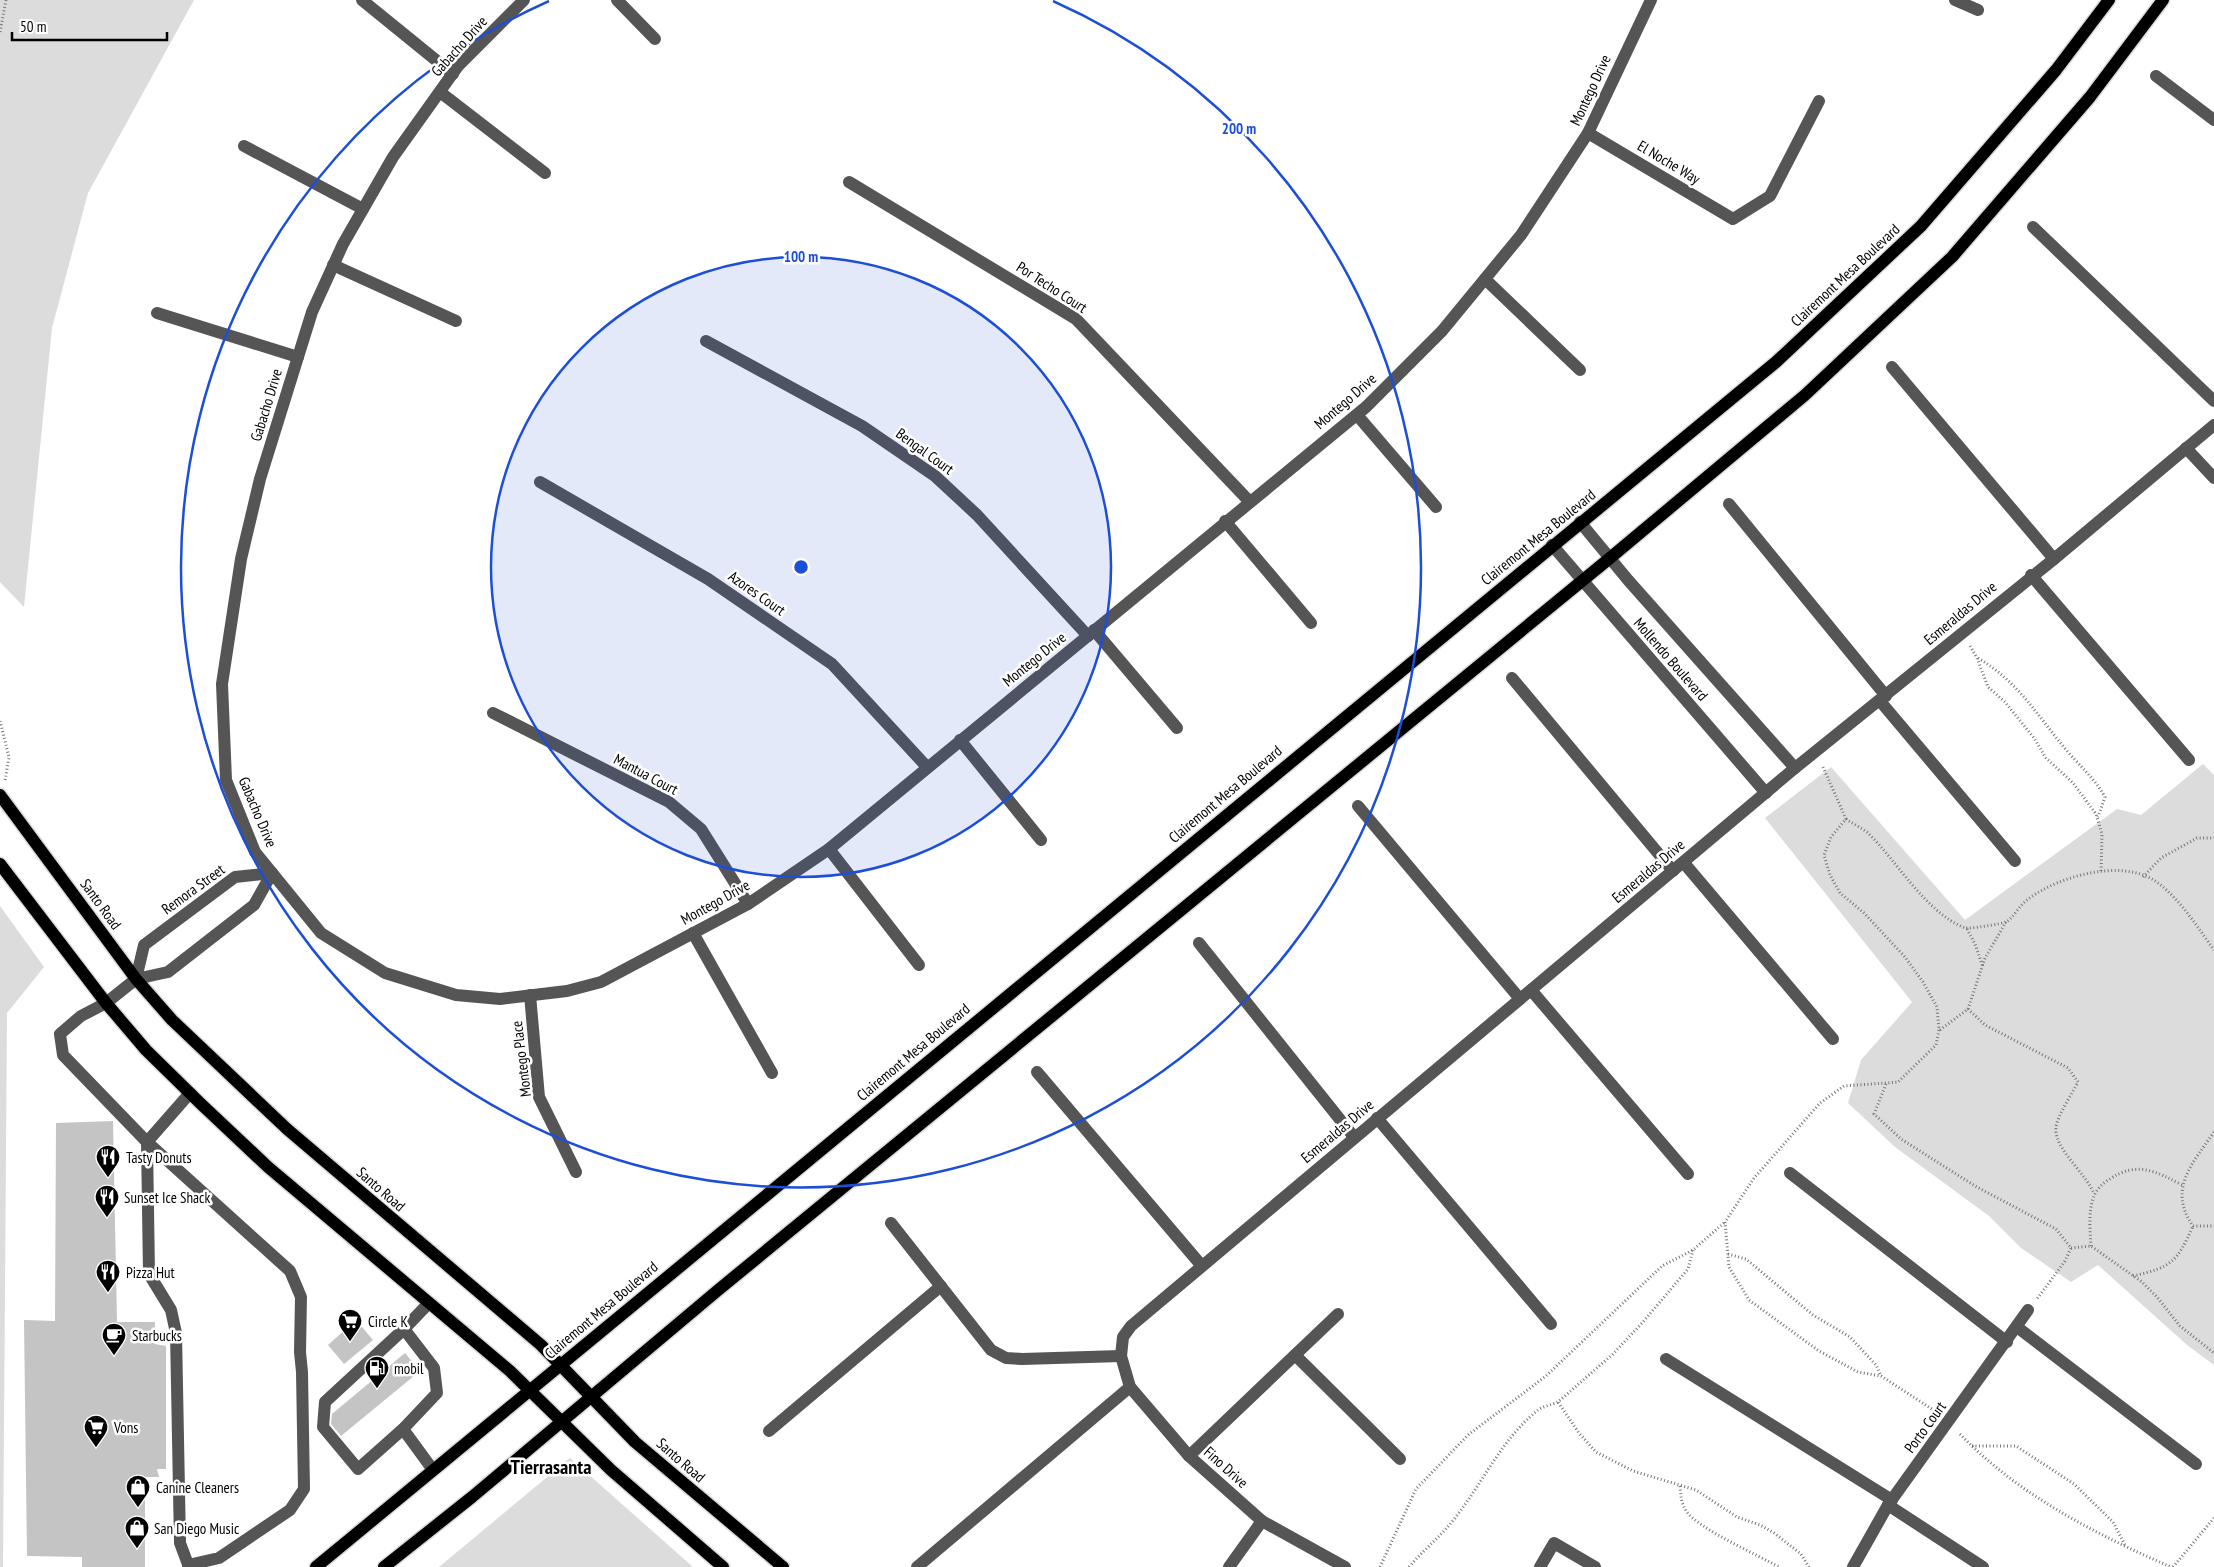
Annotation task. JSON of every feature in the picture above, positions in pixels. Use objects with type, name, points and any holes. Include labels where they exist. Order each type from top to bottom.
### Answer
[{"type":"main road","name":"Clairemont Mesa Boulevard","points":[[316,1567],[1776,362],[1920,226],[2056,70],[2108,0]]},
{"type":"main road","points":[[384,1567],[1610,558],[1805,395],[1952,257],[2090,97],[2163,0]]},
{"type":"main road","name":"Santo Road","points":[[1,797],[136,979],[172,1020],[287,1129],[541,1345],[636,1442],[783,1567]]},
{"type":"main road","points":[[0,864],[106,1003],[146,1050],[190,1093],[268,1167],[428,1304],[510,1371],[611,1470],[723,1567]]},
{"type":"street","points":[[362,0],[453,74]]},
{"type":"street","name":"Gabacho Drive","points":[[272,873],[255,852],[226,780],[222,684],[245,542],[260,480],[312,312],[333,265],[363,209],[393,157],[453,74],[524,0]]},
{"type":"street","points":[[617,0],[655,39]]},
{"type":"street","name":"Montego Drive","points":[[272,873],[321,933],[385,973],[456,994],[500,999],[567,991],[601,982],[748,904],[829,849],[1249,501],[1357,415],[1442,332],[1521,235],[1588,133],[1651,0]]},
{"type":"street","points":[[1956,0],[1978,10]]},
{"type":"street","points":[[2156,76],[2214,120]]},
{"type":"street","points":[[440,92],[545,173]]},
{"type":"street","name":"El Noche Way","points":[[1588,133],[1733,219],[1770,196],[1819,101]]},
{"type":"street","points":[[244,146],[363,209]]},
{"type":"street","name":"Por Techo Court","points":[[849,182],[1076,319],[1249,501]]},
{"type":"street","points":[[2033,227],[2214,401]]},
{"type":"street","points":[[333,265],[456,321]]},
{"type":"street","points":[[1485,279],[1580,370]]},
{"type":"street","points":[[157,313],[298,357]]},
{"type":"street","name":"Bengal Court","points":[[706,341],[862,426],[935,476],[977,515],[1091,633],[1176,728]]},
{"type":"street","points":[[1892,367],[2054,559]]},
{"type":"street","points":[[1357,415],[1436,507]]},
{"type":"street","name":"Esmeraldas Drive","points":[[1121,1356],[1123,1337],[1130,1326],[1200,1265],[1795,768],[1816,753],[2031,575],[2054,559],[2214,425]]},
{"type":"street","points":[[2186,448],[2214,478]]},
{"type":"street","name":"Azores Court","points":[[540,482],[708,579],[832,664],[927,767]]},
{"type":"street","points":[[1729,504],[2015,861]]},
{"type":"street","points":[[1225,521],[1311,623]]},
{"type":"street","name":"Mollendo Boulevard","points":[[1580,522],[1795,768]]},
{"type":"street","name":"Mollendo Boulevard","points":[[1552,545],[1766,793]]},
{"type":"street","points":[[2031,575],[2189,760]]},
{"type":"street","points":[[1512,678],[1673,871]]},
{"type":"street","name":"Mantua Court","points":[[493,713],[669,802],[701,828],[748,904]]},
{"type":"street","points":[[960,740],[1041,840]]},
{"type":"street","points":[[1358,806],[1520,999]]},
{"type":"street","points":[[829,849],[919,964]]},
{"type":"street","points":[[1684,862],[1833,1039]]},
{"type":"street","points":[[190,1093],[147,1142],[149,1274],[171,1310],[176,1333],[180,1543],[189,1566],[219,1558],[290,1510],[304,1489],[300,1352],[301,1297],[290,1271],[147,1142],[63,1055],[60,1034],[81,1016],[106,1003],[136,979],[168,972],[254,905],[272,873]]},
{"type":"street","name":"Remora Street","points":[[136,979],[144,944],[236,877],[272,873]]},
{"type":"street","points":[[693,933],[772,1073]]},
{"type":"street","points":[[1199,943],[1354,1137]]},
{"type":"street","points":[[1531,990],[1688,1174]]},
{"type":"street","name":"Montego Place","points":[[530,995],[540,1097],[576,1172]]},
{"type":"street","points":[[1037,1072],[1200,1265]]},
{"type":"street","points":[[1377,1118],[1551,1324]]},
{"type":"street","points":[[1790,1173],[2006,1342]]},
{"type":"street","points":[[892,1222],[991,1350],[1006,1358],[1121,1356]]},
{"type":"street","points":[[769,1431],[941,1286]]},
{"type":"street","points":[[404,1329],[434,1368],[437,1393],[403,1429],[358,1469],[323,1427],[324,1402],[404,1329],[428,1304]]},
{"type":"street","name":"Porto Court","points":[[1853,1567],[1890,1503],[2028,1310]]},
{"type":"street","points":[[1189,1456],[1338,1314]]},
{"type":"street","points":[[2017,1326],[2196,1464]]},
{"type":"street","points":[[1295,1355],[1400,1458]]},
{"type":"street","name":"Fino Drive","points":[[1121,1356],[1130,1387],[1189,1456],[1262,1521],[1345,1567]]},
{"type":"street","points":[[1666,1359],[1890,1503],[1983,1567]]},
{"type":"street","points":[[918,1567],[1130,1387]]},
{"type":"street","points":[[403,1429],[433,1470]]},
{"type":"street","points":[[1229,1567],[1262,1521]]},
{"type":"street","points":[[1540,1567],[1554,1543],[1595,1567]]},
{"type":"path","points":[[0,32],[6,0]]},
{"type":"path","points":[[1961,633],[1977,658],[1988,687],[2005,702],[2034,738],[2046,758],[2073,783],[2098,818],[2102,834],[2101,872]]},
{"type":"path","points":[[1977,658],[1997,670],[2019,690],[2069,753],[2087,770],[2105,797],[2098,818]]},
{"type":"path","points":[[0,721],[9,756],[1,797]]},
{"type":"path","points":[[1816,753],[1846,819],[1867,832],[1922,895],[1947,917],[1967,929],[1975,944],[1983,967]]},
{"type":"path","points":[[1380,1567],[1416,1489],[1468,1435],[1546,1376],[1662,1266],[1694,1250],[1725,1222],[1754,1178],[1820,1103],[1844,1086],[1898,1082],[1936,1045],[1939,1030],[1937,1007],[1923,982],[1905,957],[1864,913],[1840,893],[1830,875],[1824,855],[1831,837],[1846,819]]},
{"type":"path","points":[[2143,876],[2161,858],[2197,838],[2214,838]]},
{"type":"path","points":[[1939,1030],[1968,1009],[1985,958],[2006,922],[2025,901],[2037,893],[2072,878],[2125,869],[2158,882],[2176,901],[2214,950]]},
{"type":"path","points":[[1967,929],[2006,922]]},
{"type":"path","points":[[1968,1009],[1985,1025],[2068,1068],[2078,1082],[2055,1127],[2058,1138],[2090,1184],[2094,1194]]},
{"type":"path","points":[[1886,1084],[1874,1114],[1901,1139],[1974,1186],[2056,1230],[2071,1248]]},
{"type":"path","points":[[2134,1276],[2170,1265],[2184,1246],[2193,1226],[2184,1206],[2182,1185],[2214,1132]]},
{"type":"path","points":[[2090,1246],[2090,1213],[2094,1194],[2107,1181],[2120,1172],[2136,1168],[2160,1173],[2182,1185]]},
{"type":"path","points":[[1725,1222],[1729,1266],[1749,1300],[1819,1351],[1858,1372],[1881,1376],[1923,1401],[1948,1422],[1979,1454],[2043,1501],[2127,1548],[2172,1567],[2214,1518]]},
{"type":"path","points":[[2193,1226],[2214,1226]]},
{"type":"path","points":[[2071,1248],[2090,1246],[2134,1276],[2157,1297],[2180,1326],[2214,1353]]},
{"type":"path","points":[[2028,1310],[2065,1261],[2071,1248]]},
{"type":"path","points":[[1409,1567],[1418,1556],[1439,1539],[1454,1520],[1508,1441],[1538,1409],[1558,1402],[1613,1354],[1688,1269],[1694,1250]]},
{"type":"path","points":[[1728,1254],[1746,1258],[1813,1314],[1850,1337],[1876,1365],[1881,1376]]},
{"type":"path","points":[[1558,1402],[1579,1433],[1596,1452],[1632,1472],[1696,1490],[1737,1517],[1760,1525],[1774,1533],[1801,1554],[1808,1567]]},
{"type":"path","points":[[1971,1446],[2016,1446],[2023,1450],[2074,1484],[2113,1522],[2127,1548]]},
{"type":"path","points":[[1680,1486],[1682,1503],[1688,1514],[1701,1525],[1779,1567]]},
{"type":"shaded area","points":[[0,0],[194,0],[88,193],[52,328],[24,607],[0,582]]},
{"type":"shaded area","points":[[2203,764],[2214,775],[2214,1365],[2187,1345],[2098,1265],[2071,1282],[2021,1248],[1989,1216],[1895,1147],[1848,1103],[1861,1060],[1912,1002],[1765,818],[1831,767],[1965,920],[2117,809],[2141,815]]},
{"type":"shaded area","points":[[0,906],[44,967],[7,1013],[3,1567],[0,1567]]},
{"type":"shaded area","points":[[570,1458],[693,1567],[439,1567]]},
{"type":"building","points":[[113,1121],[117,1322],[155,1322],[155,1344],[166,1346],[166,1469],[157,1469],[159,1477],[145,1477],[145,1567],[82,1567],[82,1557],[27,1556],[24,1320],[55,1321],[56,1123]]},
{"type":"building","name":"Circle K","points":[[356,1320],[373,1340],[344,1364],[328,1345]]},
{"type":"building","points":[[405,1353],[420,1371],[341,1436],[331,1424],[332,1414]]},
{"type":"place","name":"Tasty Donuts","points":[[108,1178]]},
{"type":"place","name":"Sunset Ice Shack","points":[[107,1218]]},
{"type":"place","name":"Pizza Hut","points":[[108,1293]]},
{"type":"place","name":"Circle K","points":[[350,1342]]},
{"type":"place","name":"Starbucks","points":[[114,1356]]},
{"type":"place","name":"mobil","points":[[377,1389]]},
{"type":"place","name":"Vons","points":[[96,1448]]},
{"type":"place","name":"Canine Cleaners","points":[[138,1508]]},
{"type":"place","name":"San Diego Music","points":[[137,1549]]},
{"type":"district","name":"Tierrasanta","points":[[551,1467]]}]
